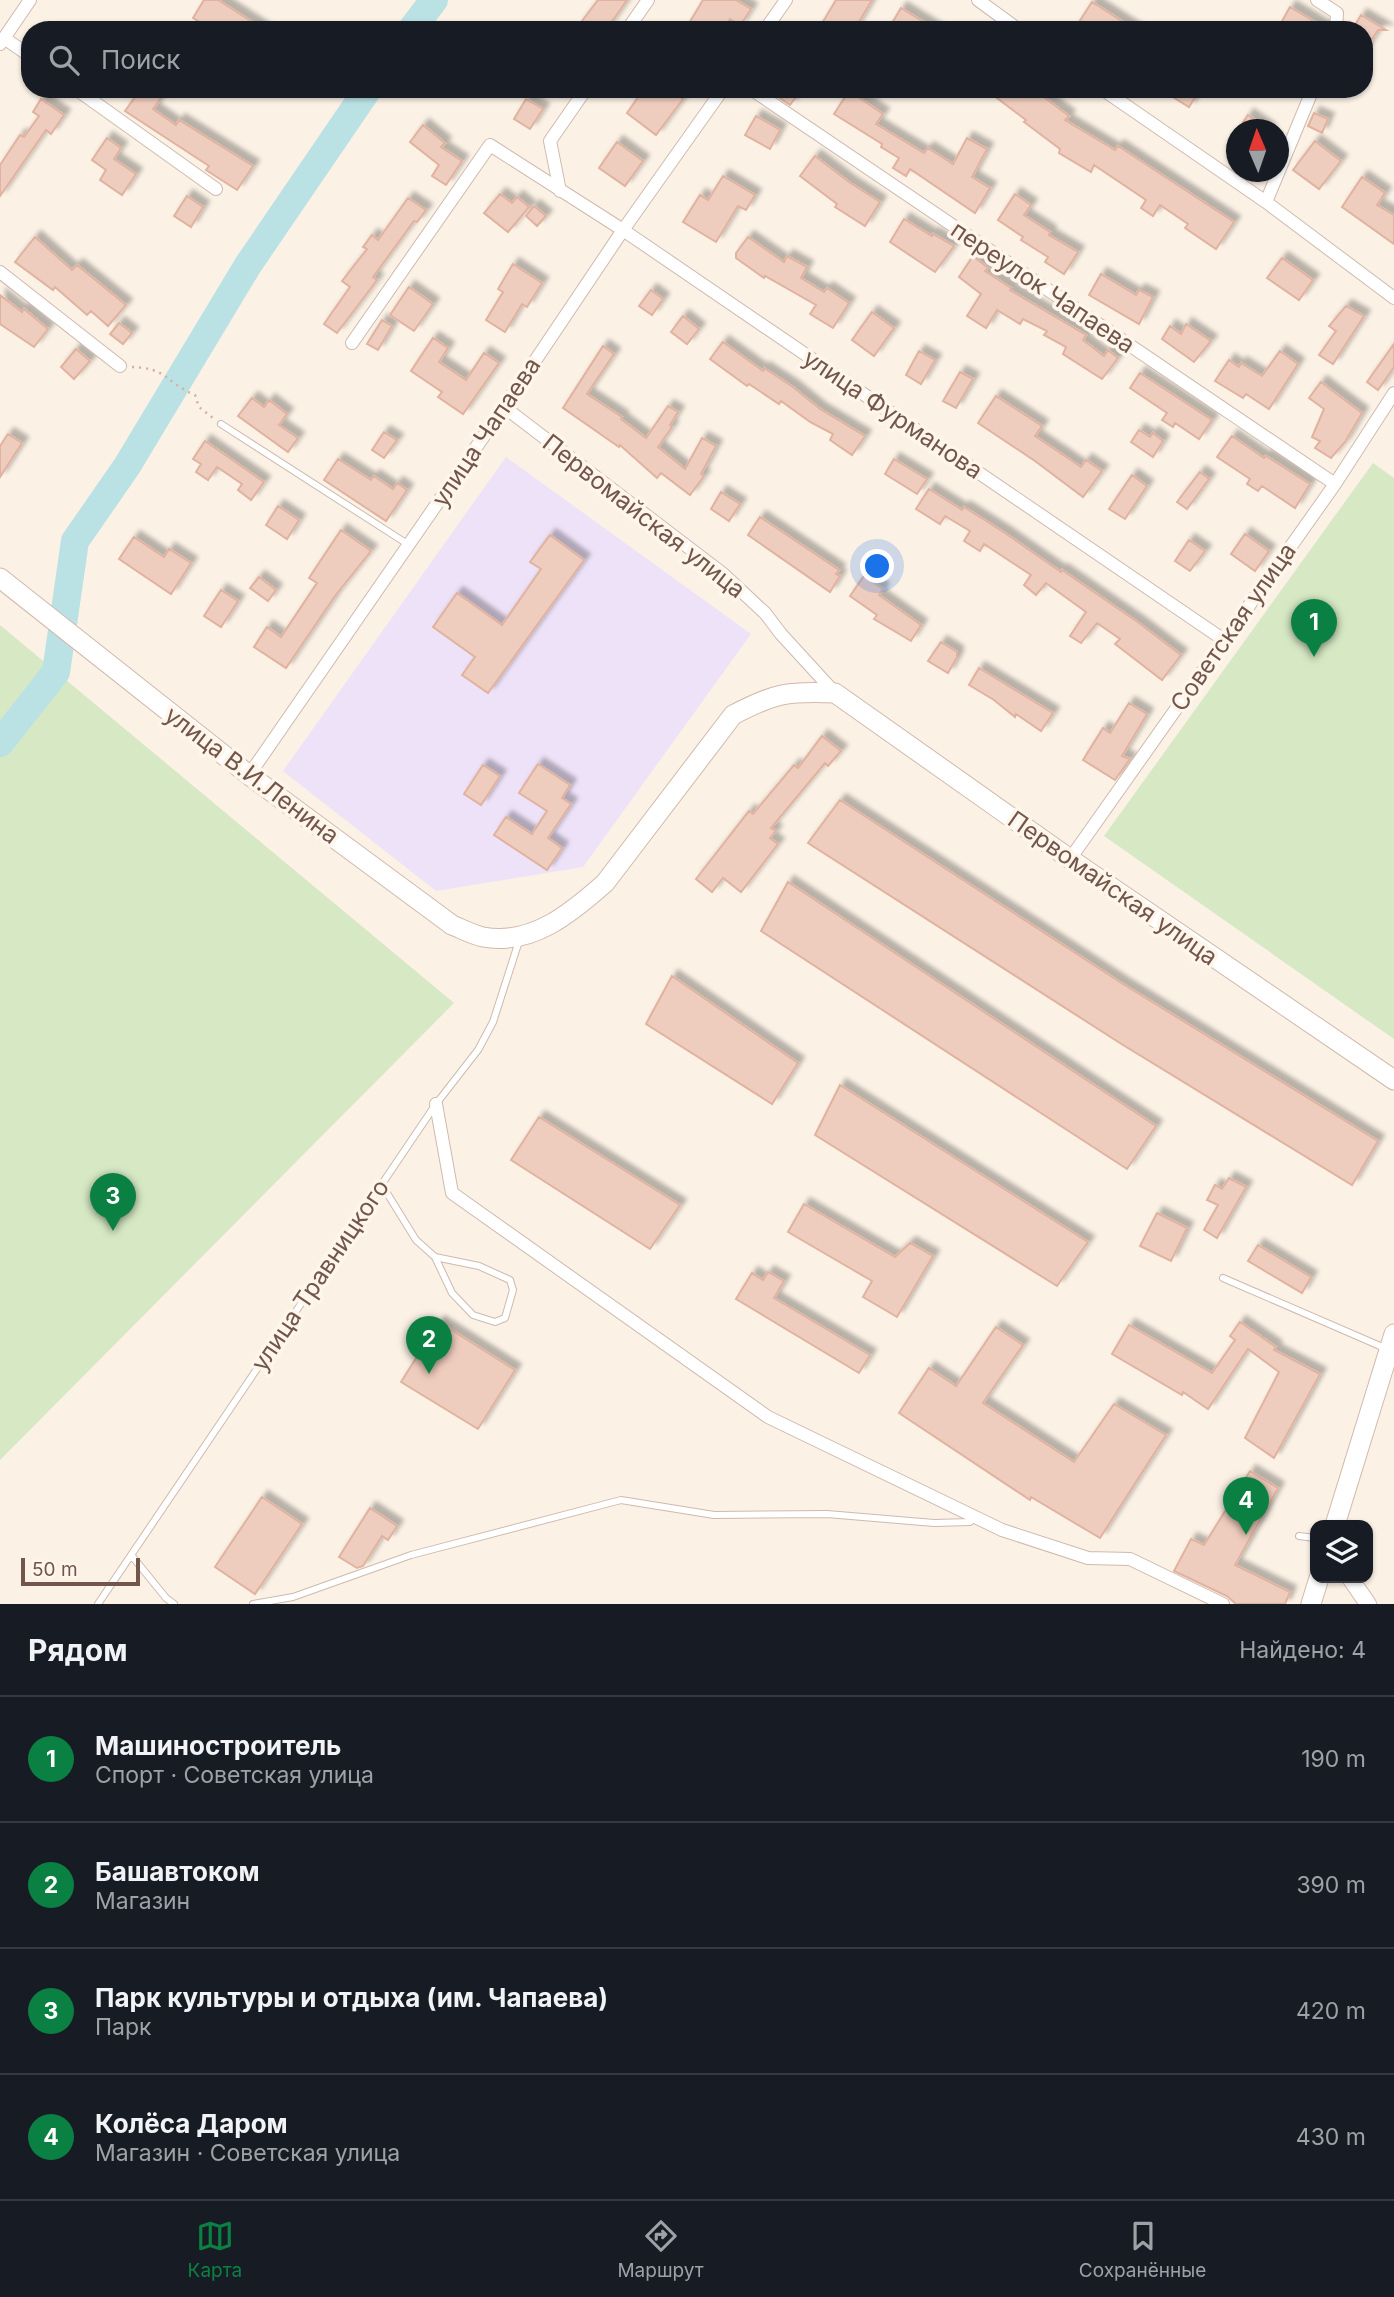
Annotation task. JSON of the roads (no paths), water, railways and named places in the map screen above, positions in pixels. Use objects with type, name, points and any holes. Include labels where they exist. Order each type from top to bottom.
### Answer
[{"type":"main road","name":"улица В.И.Ленина","points":[[8,584],[249,775],[452,925],[483,937],[520,937]]},
{"type":"main road","points":[[520,937],[548,927],[579,906],[605,883],[733,715],[764,699],[793,691],[835,693]]},
{"type":"main road","name":"Первомайская улица","points":[[835,693],[1070,859],[1394,1080]]},
{"type":"main road","points":[[1338,1520],[1392,1342]]},
{"type":"main road","points":[[1311,1604],[1317,1583]]},
{"type":"street","points":[[21,51],[2,41],[30,0]]},
{"type":"street","points":[[633,21],[648,0]]},
{"type":"street","points":[[771,21],[786,0]]},
{"type":"street","points":[[978,0],[1007,21]]},
{"type":"street","points":[[1317,0],[1336,13],[1336,21]]},
{"type":"street","points":[[89,98],[216,189]]},
{"type":"street","points":[[560,191],[550,141],[580,98]]},
{"type":"street","name":"улица Чапаева","points":[[249,775],[717,98]]},
{"type":"street","name":"переулок Чапаева","points":[[764,98],[1335,484]]},
{"type":"street","points":[[1115,98],[1266,202],[1394,298]]},
{"type":"street","points":[[1266,202],[1309,98]]},
{"type":"street","name":"улица Фурманова","points":[[352,342],[490,145],[623,230],[1224,640]]},
{"type":"street","points":[[0,272],[120,366]]},
{"type":"street","name":"Советская улица","points":[[1070,859],[1335,484],[1394,393]]},
{"type":"street","name":"Первомайская улица","points":[[504,407],[722,573],[765,613],[781,635],[835,693]]},
{"type":"street","points":[[436,1104],[452,1193],[768,1418],[1002,1530],[1088,1558],[1130,1559],[1223,1604]]},
{"type":"street","points":[[1353,1583],[1368,1604]]},
{"type":"lane","points":[[220,424],[409,545]]},
{"type":"lane","name":"улица Травницкого","points":[[98,1604],[436,1104],[478,1050],[493,1022],[520,937]]},
{"type":"lane","points":[[382,1185],[416,1240],[435,1257],[452,1293],[473,1315],[495,1322],[505,1318],[513,1290],[510,1280],[479,1266],[435,1257]]},
{"type":"lane","points":[[1223,1278],[1392,1342]]},
{"type":"lane","points":[[253,1604],[293,1597],[411,1555],[621,1500],[713,1514],[827,1514],[933,1523],[970,1522],[976,1517]]},
{"type":"lane","points":[[1300,1536],[1310,1537]]},
{"type":"lane","points":[[132,1556],[174,1604]]},
{"type":"waterway","points":[[418,21],[434,0]]},
{"type":"waterway","points":[[0,743],[56,672],[75,541],[127,466],[248,265],[362,98]]},
{"type":"place","name":"Машиностроитель","points":[[1314,657]]},
{"type":"place","name":"Парк культуры и отдыха (им. Чапаева)","points":[[113,1231]]},
{"type":"place","name":"Башавтоком","points":[[429,1374]]},
{"type":"place","name":"Колёса Даром","points":[[1246,1535]]}]
